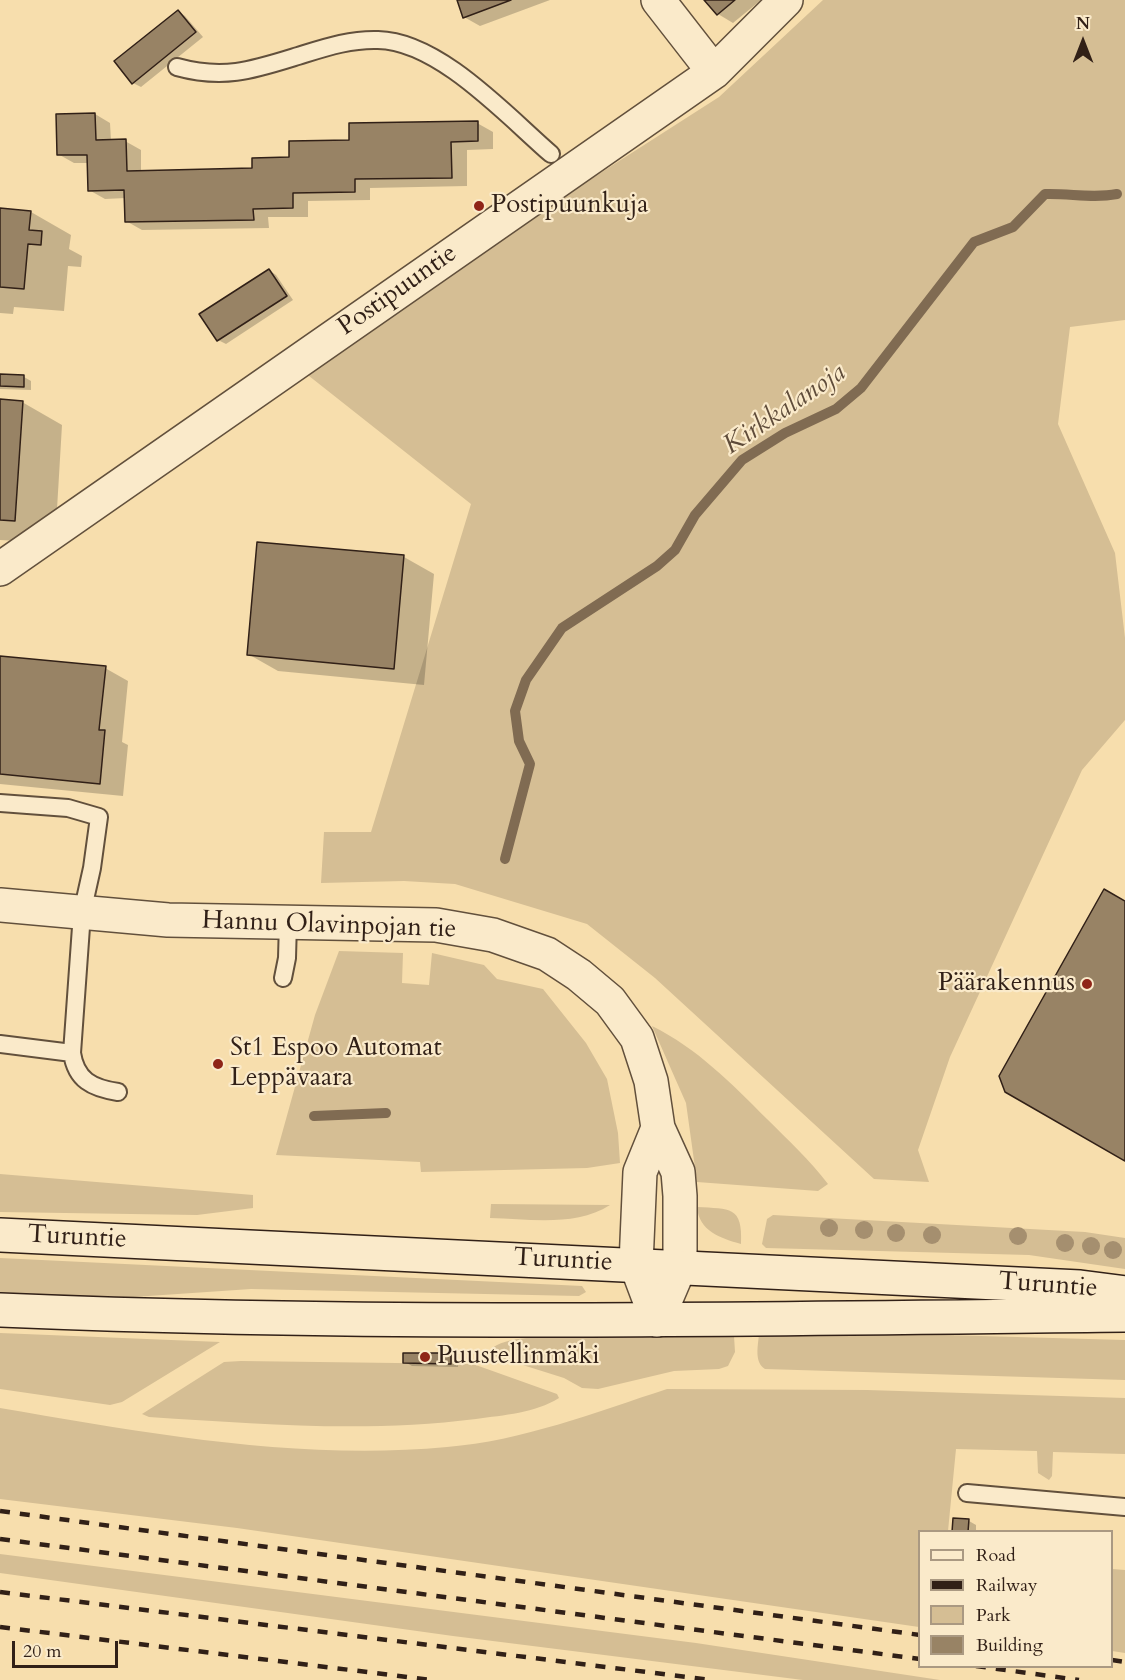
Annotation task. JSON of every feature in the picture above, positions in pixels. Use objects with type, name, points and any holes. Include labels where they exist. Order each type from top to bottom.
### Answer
[{"type":"street","points":[[658,0],[714,72]]},
{"type":"street","name":"Postipuuntie","points":[[0,569],[714,72],[786,0]]},
{"type":"street","name":"Hannu Olavinpojan tie","points":[[0,905],[168,920],[436,925],[493,935],[547,954],[579,975],[610,1001],[637,1038],[651,1081],[658,1128],[678,1172],[680,1266],[657,1320]]},
{"type":"street","points":[[657,1320],[636,1264],[640,1172],[658,1128]]},
{"type":"street","name":"Turuntie","points":[[0,1234],[680,1266],[1080,1287],[1125,1293]]},
{"type":"street","name":"Turuntie","points":[[0,1310],[118,1315],[657,1320],[1125,1315]]},
{"type":"lane","points":[[177,67],[202,74],[242,73],[354,40],[380,40],[404,44],[452,70],[498,104],[551,154]]},
{"type":"lane","points":[[0,803],[68,808],[99,817],[93,868],[82,913],[72,1053],[75,1068],[84,1079],[99,1088],[118,1092]]},
{"type":"lane","points":[[283,978],[287,958],[288,922]]},
{"type":"lane","points":[[0,1044],[72,1053]]},
{"type":"lane","points":[[967,1493],[1125,1507]]},
{"type":"green space","points":[[823,0],[1125,0],[1125,320],[1070,327],[1058,424],[1115,553],[1125,638],[1125,720],[1082,770],[950,1057],[918,1150],[929,1182],[874,1179],[655,978],[587,924],[455,884],[404,881],[321,883],[324,832],[371,832],[471,504],[304,372],[552,204],[719,97]]},
{"type":"green space","points":[[339,951],[403,953],[402,983],[429,985],[432,953],[484,965],[497,979],[543,989],[586,1043],[607,1079],[618,1133],[620,1163],[587,1168],[421,1172],[420,1162],[276,1155],[315,1015]]},
{"type":"green space","points":[[652,1026],[684,1045],[727,1080],[799,1150],[828,1184],[818,1191],[697,1182],[686,1103]]},
{"type":"green space","points":[[0,1174],[253,1195],[253,1208],[197,1215],[0,1212]]},
{"type":"green space","points":[[491,1204],[610,1205],[583,1216],[537,1220],[490,1218]]},
{"type":"green space","points":[[697,1207],[718,1208],[737,1216],[740,1222],[741,1244],[718,1236],[706,1228]]},
{"type":"green space","points":[[773,1215],[1085,1232],[1125,1238],[1125,1269],[1029,1255],[766,1248],[762,1244],[767,1219]]},
{"type":"green space","points":[[0,1258],[582,1286],[586,1292],[579,1296],[251,1289],[119,1298],[0,1297]]},
{"type":"green space","points":[[764,1330],[1125,1340],[1125,1380],[765,1369],[759,1362],[758,1353],[759,1334]]},
{"type":"green space","points":[[0,1333],[220,1342],[122,1402],[110,1405],[0,1389]]},
{"type":"green space","points":[[571,1336],[734,1336],[735,1352],[728,1366],[719,1369],[674,1371],[598,1389],[582,1388],[564,1378],[491,1355],[490,1350],[497,1345],[517,1339]]},
{"type":"green space","points":[[224,1362],[473,1364],[557,1394],[559,1398],[540,1407],[508,1415],[394,1426],[312,1426],[149,1417],[142,1414]]},
{"type":"green space","points":[[667,1389],[867,1390],[1125,1398],[1125,1454],[1053,1452],[1052,1476],[1049,1480],[1038,1473],[1037,1451],[956,1449],[948,1530],[918,1530],[918,1627],[237,1528],[0,1499],[0,1408],[166,1435],[222,1442],[335,1450],[391,1450],[475,1444],[558,1424]]},
{"type":"green space","points":[[0,1554],[696,1643],[940,1680],[803,1680],[453,1636],[0,1573]]},
{"type":"green space","points":[[1113,1569],[1125,1570],[1125,1653],[1113,1651]]},
{"type":"building","points":[[457,0],[511,0],[463,18]]},
{"type":"building","points":[[704,0],[735,0],[717,15]]},
{"type":"building","points":[[178,10],[196,32],[132,84],[114,61]]},
{"type":"building","points":[[95,113],[96,140],[126,139],[127,171],[252,168],[252,158],[289,157],[289,141],[349,140],[349,123],[478,121],[478,141],[451,142],[452,178],[355,179],[355,192],[293,193],[293,208],[253,209],[254,220],[125,222],[124,190],[88,191],[87,155],[57,155],[56,114]]},
{"type":"building","points":[[0,208],[31,211],[29,230],[42,231],[41,245],[28,244],[24,289],[0,287]]},
{"type":"building","points":[[269,269],[287,296],[217,341],[199,314]]},
{"type":"building","points":[[0,374],[24,375],[24,387],[0,386]]},
{"type":"building","points":[[0,399],[23,401],[15,521],[0,520]]},
{"type":"building","points":[[257,542],[404,555],[394,669],[247,655]]},
{"type":"building","points":[[0,656],[106,666],[99,730],[105,730],[100,784],[0,774]]},
{"type":"building","name":"Päärakennus","points":[[1104,889],[1125,901],[1125,1161],[1005,1092],[999,1076]]},
{"type":"building","points":[[403,1353],[451,1353],[451,1364],[403,1363]]},
{"type":"building","points":[[953,1518],[969,1519],[968,1530],[952,1530]]},
{"type":"waterway","name":"Kirkkalanoja","points":[[505,859],[530,764],[519,741],[515,711],[526,680],[562,628],[657,566],[675,550],[695,515],[742,460],[785,433],[836,409],[861,388],[974,242],[1013,227],[1045,194],[1099,196],[1117,194]]},
{"type":"waterway","name":"Kirkkalanoja","points":[[314,1116],[386,1113]]},
{"type":"railway","points":[[0,1511],[918,1635]]},
{"type":"railway","points":[[0,1539],[918,1659]]},
{"type":"railway","points":[[0,1592],[711,1680]]},
{"type":"railway","points":[[0,1627],[432,1680]]},
{"type":"railway","points":[[1113,1660],[1125,1662]]},
{"type":"railway","points":[[991,1668],[1079,1680]]},
{"type":"place","name":"Postipuunkuja","points":[[479,206]]},
{"type":"place","name":"Päärakennus","points":[[1087,984]]},
{"type":"place","name":"St1 Espoo Automat Leppävaara","points":[[218,1064]]},
{"type":"place","name":"Puustellinmäki","points":[[425,1357]]}]
